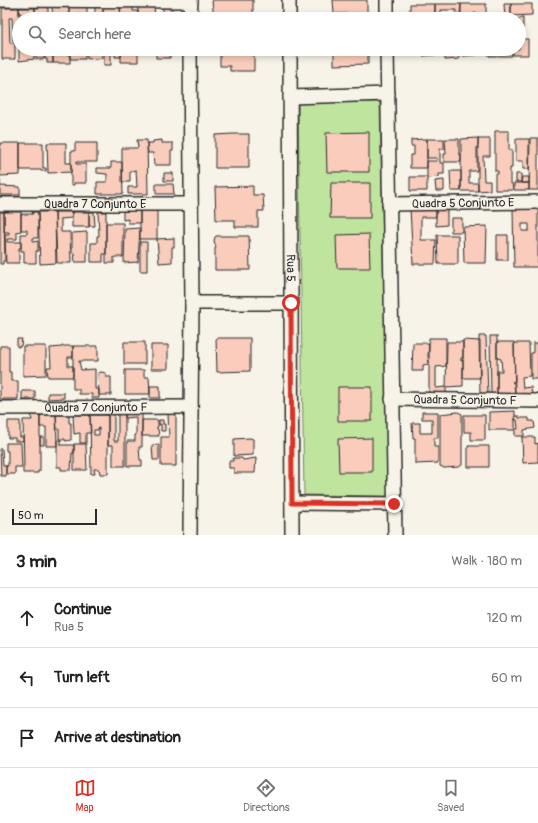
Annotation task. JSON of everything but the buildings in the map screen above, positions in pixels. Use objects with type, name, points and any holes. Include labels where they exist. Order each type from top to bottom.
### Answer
[{"type":"street","points":[[0,0],[190,0],[190,12]]},
{"type":"street","points":[[289,0],[289,12]]},
{"type":"street","points":[[387,0],[387,12]]},
{"type":"street","points":[[190,56],[192,303],[190,535]]},
{"type":"street","name":"Rua 5","points":[[290,56],[292,535]]},
{"type":"street","points":[[387,56],[395,535]]},
{"type":"street","points":[[290,97],[388,94]]},
{"type":"street","name":"Quadra 5 Conjunto E","points":[[389,204],[538,202]]},
{"type":"street","name":"Quadra 7 Conjunto E","points":[[0,204],[191,204]]},
{"type":"street","points":[[192,303],[291,303]]},
{"type":"street","name":"Quadra 5 Conjunto F","points":[[392,399],[538,401]]},
{"type":"street","name":"Quadra 7 Conjunto F","points":[[0,408],[191,407]]},
{"type":"street","points":[[292,503],[394,504]]},
{"type":"green space","points":[[298,102],[380,102],[388,496],[304,495]]},
{"type":"route","points":[[291,303],[292,503],[394,504]]}]
